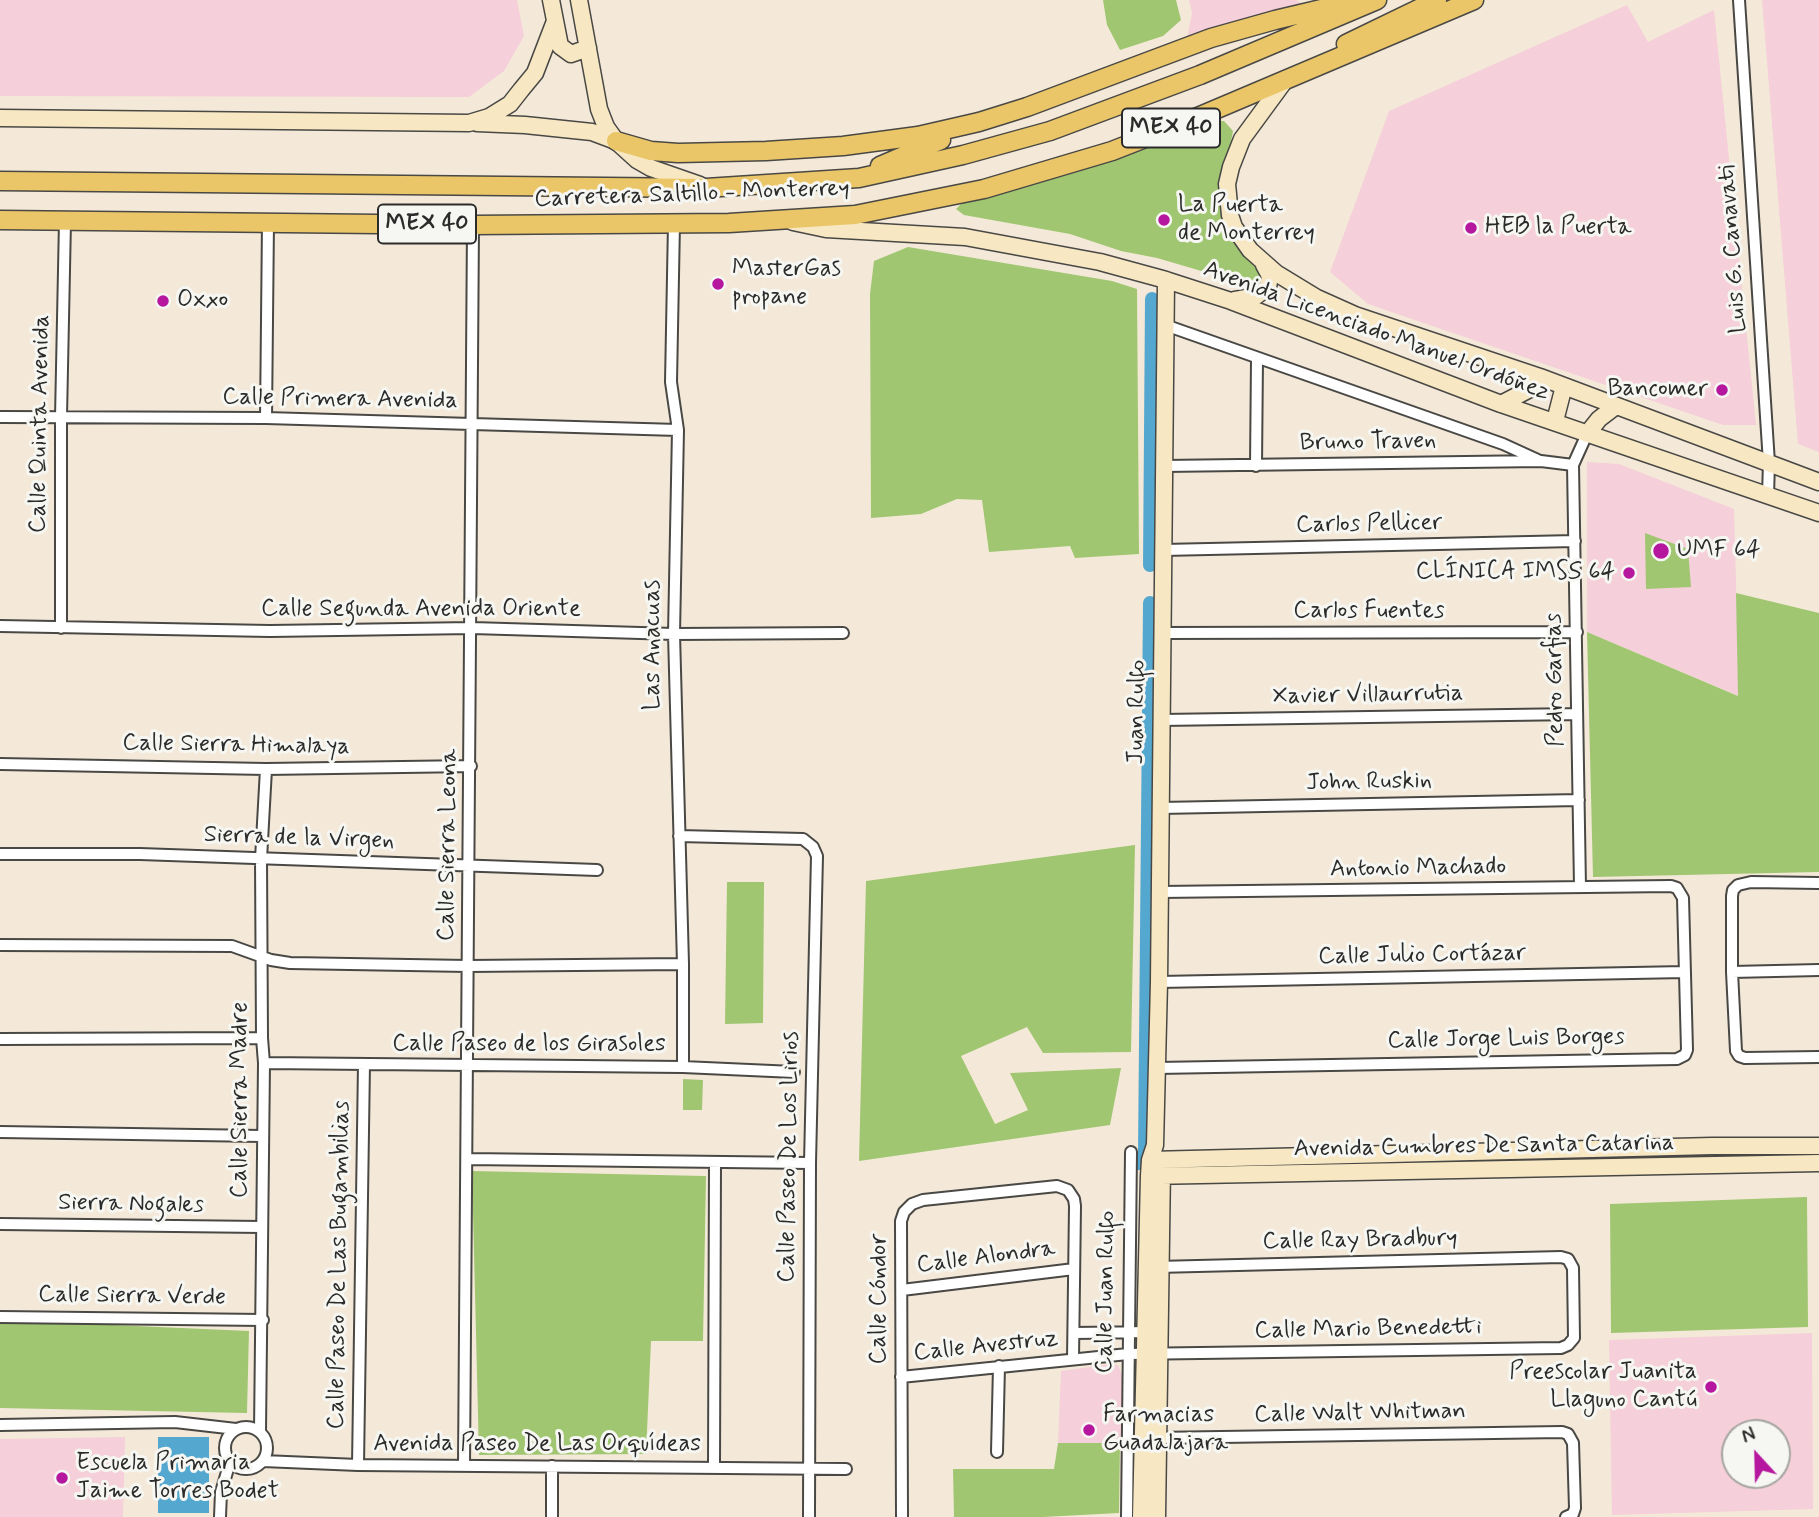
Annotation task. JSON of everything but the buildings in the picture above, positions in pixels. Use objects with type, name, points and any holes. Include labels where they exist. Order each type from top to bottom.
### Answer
[{"type":"main road","points":[[859,178],[920,148],[1211,38],[1358,0]]},
{"type":"main road","name":"Carretera Saltillo - Monterrey","points":[[0,181],[706,188],[859,178],[963,155],[1050,131],[1211,70],[1377,0]]},
{"type":"main road","points":[[1312,68],[1349,41],[1437,0]]},
{"type":"main road","name":"Carretera Saltillo - Monterrey","points":[[0,220],[473,225],[674,223],[844,216],[905,207],[984,189],[1125,146],[1474,0]]},
{"type":"main road","points":[[616,141],[664,153],[766,151],[855,145],[918,136],[979,122],[1027,107]]},
{"type":"street","points":[[551,0],[560,46],[571,54],[587,48]]},
{"type":"street","points":[[579,0],[599,109],[616,141],[626,152],[651,168],[706,188]]},
{"type":"street","name":"Luis G. Canavati","points":[[1739,0],[1769,463],[1768,495]]},
{"type":"street","points":[[469,122],[489,117],[510,104],[535,73],[555,20]]},
{"type":"street","name":"Avenida Licenciado Manuel Ordóñez","points":[[1286,79],[1242,139],[1227,184],[1234,228],[1261,261],[1296,287],[1355,316],[1540,377],[1819,482]]},
{"type":"street","points":[[0,118],[469,122],[592,132],[616,141]]},
{"type":"street","name":"Avenida Licenciado Manuel Ordóñez","points":[[783,220],[826,229],[965,237],[1100,262],[1166,280],[1231,301],[1501,404],[1819,513]]},
{"type":"street","name":"Calle Quinta Avenida","points":[[61,628],[65,221]]},
{"type":"street","points":[[266,418],[268,222]]},
{"type":"street","name":"Las Anacuas","points":[[674,223],[671,382],[678,430],[674,634],[683,964],[683,1067]]},
{"type":"street","name":"Calle Sierra Leona","points":[[464,1465],[473,225]]},
{"type":"street","points":[[1231,301],[1256,296],[1268,287],[1270,276],[1261,261]]},
{"type":"street","name":"Juan Rulfo","points":[[1156,1163],[1166,280]]},
{"type":"street","points":[[1165,325],[1503,444],[1541,461]]},
{"type":"street","points":[[1256,466],[1257,359]]},
{"type":"street","points":[[1501,404],[1528,390],[1540,377]]},
{"type":"street","points":[[1555,421],[1564,386]]},
{"type":"street","points":[[1587,434],[1599,419],[1616,405]]},
{"type":"street","name":"Calle Primera Avenida","points":[[0,417],[266,418],[678,430]]},
{"type":"street","name":"Pedro Garfias","points":[[1580,887],[1573,465],[1587,434]]},
{"type":"street","name":"Bruno Traven","points":[[1164,466],[1541,461],[1573,465]]},
{"type":"street","name":"Carlos Pellicer","points":[[1163,550],[1575,541]]},
{"type":"street","name":"Calle Segunda Avenida Oriente","points":[[0,626],[270,631],[472,628],[674,634],[843,633]]},
{"type":"street","name":"Carlos Fuentes","points":[[1162,633],[1577,632]]},
{"type":"street","name":"Xavier Villaurrutia","points":[[1160,720],[1577,714]]},
{"type":"street","name":"Calle Sierra Himalaya","points":[[0,764],[266,769],[471,766]]},
{"type":"street","name":"Calle Sierra Madre","points":[[264,1461],[268,1451],[267,1440],[260,1431],[264,1063],[261,859],[266,769]]},
{"type":"street","name":"John Ruskin","points":[[1160,808],[1579,800]]},
{"type":"street","name":"Calle Paseo De Los Lirios","points":[[679,836],[803,839],[813,847],[818,864],[810,1163],[810,1468]]},
{"type":"street","name":"Sierra de la Virgen","points":[[0,853],[141,854],[597,870]]},
{"type":"street","points":[[1819,883],[1751,882],[1738,885],[1732,896],[1734,1042],[1739,1056],[1819,1056]]},
{"type":"street","name":"Antonio Machado","points":[[1160,892],[1677,888]]},
{"type":"street","name":"Calle Jorge Luis Borges","points":[[1157,1068],[1677,1059],[1685,1055],[1687,1050],[1683,898],[1677,888]]},
{"type":"street","points":[[0,945],[232,946],[262,957],[290,962],[468,966],[683,964]]},
{"type":"street","points":[[1732,972],[1819,970]]},
{"type":"street","name":"Calle Julio Cortázar","points":[[1159,982],[1685,972]]},
{"type":"street","points":[[0,1039],[262,1038]]},
{"type":"street","name":"Calle Paseo de los Girasoles","points":[[264,1063],[683,1067],[794,1072]]},
{"type":"street","name":"Calle Paseo De Las Bugambilias","points":[[358,1465],[364,1065]]},
{"type":"street","points":[[0,1132],[262,1136]]},
{"type":"street","points":[[1720,1146],[1720,1165]]},
{"type":"street","name":"Avenida Cumbres De Santa Catarina","points":[[1156,1163],[1720,1146],[1819,1146]]},
{"type":"street","name":"Calle Juan Rulfo","points":[[1132,1152],[1144,1332],[1143,1354],[1157,1517]]},
{"type":"street","points":[[467,1159],[810,1163]]},
{"type":"street","points":[[714,1467],[715,1162]]},
{"type":"street","name":"Avenida Cumbres De Santa Catarina","points":[[1156,1163],[1819,1163]]},
{"type":"street","name":"Calle Juan Rulfo","points":[[1127,1517],[1144,1332],[1153,1267],[1156,1163]]},
{"type":"street","name":"Calle Cóndor","points":[[901,1517],[901,1221],[904,1212],[923,1200],[1063,1187],[1072,1194],[1075,1206],[1073,1359]]},
{"type":"street","name":"Sierra Nogales","points":[[0,1224],[262,1227]]},
{"type":"street","name":"Calle Ray Bradbury","points":[[1153,1267],[1561,1257],[1568,1259],[1573,1268],[1574,1338]]},
{"type":"street","name":"Calle Alondra","points":[[902,1290],[1074,1269]]},
{"type":"street","name":"Calle Sierra Verde","points":[[0,1317],[263,1320]]},
{"type":"street","name":"Calle Avestruz","points":[[1074,1333],[1144,1332]]},
{"type":"street","name":"Calle Mario Benedetti","points":[[1143,1354],[1562,1348],[1574,1338]]},
{"type":"street","name":"Calle Avestruz","points":[[901,1377],[1143,1354]]},
{"type":"street","points":[[997,1452],[999,1366]]},
{"type":"street","points":[[0,1425],[175,1422],[236,1429],[253,1427],[260,1431]]},
{"type":"street","points":[[220,1517],[221,1492],[230,1462],[225,1448],[230,1434],[236,1429]]},
{"type":"street","name":"Calle Walt Whitman","points":[[1150,1438],[1562,1432],[1568,1434],[1573,1443],[1575,1508],[1573,1514],[1566,1517]]},
{"type":"street","name":"Calle Juan Rulfo","points":[[1141,1517],[1150,1438]]},
{"type":"street","points":[[230,1462],[243,1469],[258,1466],[264,1461]]},
{"type":"street","name":"Avenida Paseo De Las Orquídeas","points":[[264,1461],[358,1465],[846,1469]]},
{"type":"street","points":[[552,1466],[552,1517]]},
{"type":"street","points":[[809,1517],[810,1468]]},
{"type":"shaded area","points":[[0,0],[517,0],[524,36],[504,71],[469,97],[0,96]]},
{"type":"shaded area","points":[[1189,0],[1296,0],[1307,7],[1186,43],[1192,13]]},
{"type":"shaded area","points":[[1762,0],[1819,0],[1819,452],[1798,444]]},
{"type":"shaded area","name":"HEB la Puerta","points":[[1627,5],[1648,42],[1714,10],[1756,425],[1723,425],[1368,304],[1330,272],[1389,111]]},
{"type":"shaded area","name":"UMF 64","points":[[1587,462],[1619,464],[1734,509],[1739,696],[1587,632]]},
{"type":"shaded area","name":"Preescolar Juanita Llaguno Cantú","points":[[1812,1333],[1813,1509],[1612,1515],[1609,1340]]},
{"type":"shaded area","name":"Farmacias Guadalajara","points":[[1118,1365],[1123,1377],[1122,1443],[1058,1443],[1061,1371]]},
{"type":"shaded area","name":"Escuela Primaria Jaime Torres Bodet","points":[[125,1437],[123,1517],[0,1517],[0,1439]]},
{"type":"green space","points":[[1103,0],[1176,0],[1181,20],[1163,36],[1120,50],[1107,25]]},
{"type":"green space","points":[[1217,121],[1224,121],[1233,131],[1222,190],[1266,273],[1266,283],[1256,287],[1157,258],[1121,251],[1070,234],[964,215],[956,209],[964,201],[1066,175]]},
{"type":"green space","points":[[908,247],[1112,281],[1137,289],[1139,554],[1075,558],[1070,546],[989,552],[982,500],[957,499],[921,514],[871,518],[870,294],[874,261]]},
{"type":"green space","points":[[1645,533],[1688,549],[1691,587],[1646,589]]},
{"type":"green space","points":[[1736,593],[1819,613],[1819,872],[1593,877],[1587,632],[1738,696]]},
{"type":"green space","points":[[1135,845],[1131,1052],[1043,1053],[1027,1027],[961,1056],[995,1124],[1028,1110],[1010,1073],[1121,1068],[1110,1125],[859,1161],[866,881]]},
{"type":"green space","points":[[727,882],[764,882],[763,1023],[725,1024]]},
{"type":"green space","points":[[683,1079],[703,1080],[702,1110],[683,1110]]},
{"type":"green space","points":[[472,1171],[706,1176],[703,1341],[651,1341],[646,1454],[479,1455]]},
{"type":"green space","points":[[1807,1197],[1808,1327],[1611,1333],[1610,1204]]},
{"type":"green space","points":[[68,1323],[249,1331],[247,1413],[0,1408],[0,1324]]},
{"type":"green space","points":[[1058,1443],[1120,1443],[1119,1513],[1043,1517],[954,1517],[953,1469],[1054,1469]]},
{"type":"water","points":[[158,1437],[209,1437],[209,1513],[158,1513]]},
{"type":"waterway","points":[[1150,565],[1152,299]]},
{"type":"waterway","points":[[1139,1163],[1145,1152],[1150,603]]},
{"type":"place","name":"La Puerta de Monterrey","points":[[1164,220]]},
{"type":"place","name":"HEB la Puerta","points":[[1471,228]]},
{"type":"place","name":"MasterGas propane","points":[[718,284]]},
{"type":"place","name":"Oxxo","points":[[163,301]]},
{"type":"place","name":"Bancomer","points":[[1722,390]]},
{"type":"place","name":"UMF 64","points":[[1661,551]]},
{"type":"place","name":"CLÍNICA IMSS 64","points":[[1629,573]]},
{"type":"place","name":"Preescolar Juanita Llaguno Cantú","points":[[1711,1387]]},
{"type":"place","name":"Farmacias Guadalajara","points":[[1089,1430]]},
{"type":"place","name":"Escuela Primaria Jaime Torres Bodet","points":[[62,1478]]}]
